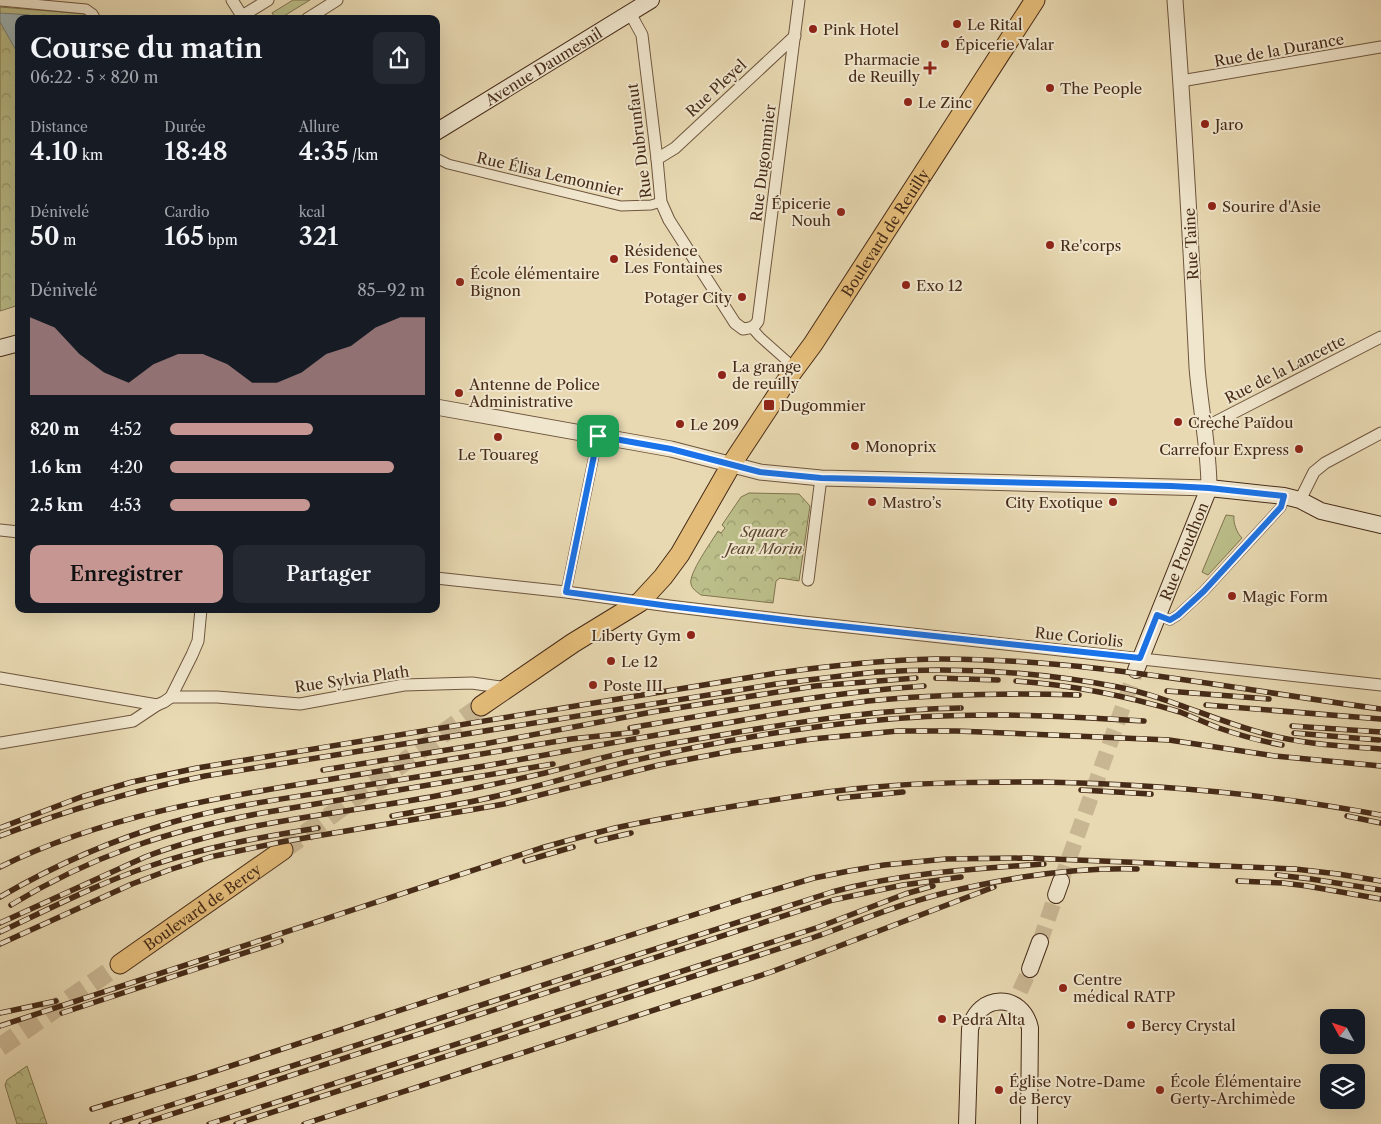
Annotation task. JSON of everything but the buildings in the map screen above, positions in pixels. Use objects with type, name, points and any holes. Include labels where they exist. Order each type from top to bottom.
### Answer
[{"type":"main road","name":"Avenue Daumesnil","points":[[440,130],[651,0]]},
{"type":"main road","name":"Boulevard de Reuilly","points":[[731,465],[813,344],[1035,0]]},
{"type":"main road","points":[[0,348],[15,344]]},
{"type":"main road","points":[[481,706],[573,643],[640,602],[663,577],[680,554],[731,465]]},
{"type":"main road","points":[[1209,488],[1284,496],[1300,500],[1321,511],[1381,525]]},
{"type":"main road","name":"Rue Proudhon","points":[[1138,664],[1209,488]]},
{"type":"main road","name":"Boulevard de Bercy","points":[[120,964],[283,850]]},
{"type":"main road","points":[[1030,969],[1040,942]]},
{"type":"main road","points":[[967,1124],[970,1029],[972,1021],[982,1007],[990,1003],[1017,998],[1030,1028],[1029,1124]]},
{"type":"street","points":[[232,0],[242,15]]},
{"type":"street","points":[[246,15],[268,0]]},
{"type":"street","points":[[313,15],[337,0]]},
{"type":"street","name":"Rue Dugommier","points":[[750,328],[756,325],[758,321],[799,0]]},
{"type":"street","name":"Rue Taine","points":[[1175,0],[1199,391],[1209,468],[1209,488]]},
{"type":"street","points":[[0,1],[86,9],[94,15]]},
{"type":"street","name":"Rue Dubrunfaut","points":[[630,13],[642,35],[661,202],[669,220],[735,322],[743,329],[750,328]]},
{"type":"street","name":"Rue Pleyel","points":[[657,160],[675,148],[794,36]]},
{"type":"street","name":"Rue de la Durance","points":[[1181,81],[1381,47]]},
{"type":"street","name":"Rue Élisa Lemonnier","points":[[440,160],[448,164],[621,206],[661,202]]},
{"type":"street","points":[[750,328],[787,361]]},
{"type":"street","name":"Rue de la Lancette","points":[[1204,428],[1381,337]]},
{"type":"street","points":[[440,408],[671,449],[766,473],[821,478],[1209,488]]},
{"type":"street","points":[[1300,500],[1314,472],[1325,463],[1381,433]]},
{"type":"street","points":[[566,592],[598,436]]},
{"type":"street","points":[[808,580],[821,478]]},
{"type":"street","points":[[1157,615],[1170,620],[1204,591],[1281,507],[1284,496]]},
{"type":"street","points":[[0,530],[15,532]]},
{"type":"street","points":[[440,578],[640,602]]},
{"type":"street","name":"Rue Coriolis","points":[[640,602],[1138,664],[1381,685]]},
{"type":"street","points":[[0,744],[133,721],[164,702],[171,697],[198,641],[201,613]]},
{"type":"street","points":[[0,678],[157,705]]},
{"type":"street","name":"Rue Sylvia Plath","points":[[171,697],[217,697],[300,704],[404,685],[472,683],[508,688]]},
{"type":"green space","points":[[293,0],[310,0],[286,15],[273,15],[272,13]]},
{"type":"green space","points":[[0,7],[87,14],[15,15],[15,306],[0,311]]},
{"type":"green space","name":"Square Jean Morin","points":[[749,493],[799,494],[810,506],[799,581],[780,578],[776,581],[773,603],[701,595],[691,584],[693,573],[718,531],[721,533],[725,528],[722,525],[741,497]]},
{"type":"green space","points":[[1226,515],[1234,516],[1236,528],[1242,538],[1208,575],[1202,572]]},
{"type":"green space","points":[[27,1066],[47,1124],[17,1124],[5,1085],[7,1080]]},
{"type":"water","points":[[0,13],[30,15],[15,15],[15,48],[0,22]]},
{"type":"tunnel","points":[[1061,881],[1136,670]]},
{"type":"tunnel","points":[[283,850],[481,706]]},
{"type":"tunnel","points":[[1040,942],[1056,895]]},
{"type":"tunnel","points":[[0,1047],[120,964]]},
{"type":"tunnel","points":[[1020,991],[1030,969]]},
{"type":"railway","points":[[0,828],[81,797],[132,782],[197,768],[777,673],[875,662],[935,659],[991,660],[1103,669],[1381,709]]},
{"type":"railway","points":[[0,836],[101,802],[205,776],[776,684],[878,672],[938,670],[998,672],[1089,682],[1137,691],[1244,728],[1276,737],[1321,744],[1381,749]]},
{"type":"railway","points":[[323,770],[484,744],[652,712],[815,686],[916,678]]},
{"type":"railway","points":[[936,678],[998,680]]},
{"type":"railway","points":[[1016,681],[1079,688],[1140,701],[1180,712],[1234,733],[1282,745]]},
{"type":"railway","points":[[630,728],[813,698],[924,686]]},
{"type":"railway","points":[[1167,691],[1269,699]]},
{"type":"railway","points":[[0,897],[42,874],[106,845],[150,829],[211,812],[249,804],[475,768],[799,710],[879,700],[954,695],[1079,695]]},
{"type":"railway","points":[[1206,705],[1381,719]]},
{"type":"railway","points":[[0,923],[145,857],[182,844],[220,834],[296,819],[463,791],[545,773],[618,754],[697,739],[853,715],[961,708]]},
{"type":"railway","points":[[392,816],[491,798],[623,763],[684,750],[745,738],[837,724],[903,718],[972,715],[1075,717],[1144,721]]},
{"type":"railway","points":[[1292,726],[1381,732]]},
{"type":"railway","points":[[0,944],[132,884],[210,857],[281,842],[504,804],[659,765],[732,751],[812,739],[898,731],[957,731],[1169,740],[1275,756],[1381,766]]},
{"type":"railway","points":[[0,867],[39,849],[79,834],[121,821],[204,801],[571,739],[637,732]]},
{"type":"railway","points":[[1294,733],[1379,740]]},
{"type":"railway","points":[[11,905],[71,872],[101,859],[132,847],[195,828],[262,813],[553,764]]},
{"type":"railway","points":[[0,1026],[541,848],[606,830],[792,797],[859,788],[917,784],[1084,783],[1212,791],[1297,801],[1381,815]]},
{"type":"railway","points":[[1081,790],[1151,794]]},
{"type":"railway","points":[[839,798],[903,792]]},
{"type":"railway","points":[[1347,816],[1381,823]]},
{"type":"railway","points":[[0,932],[93,888],[150,866],[191,853],[233,843],[318,828]]},
{"type":"railway","points":[[597,841],[631,833]]},
{"type":"railway","points":[[525,861],[573,847]]},
{"type":"railway","points":[[92,1109],[197,1077],[746,898],[814,878],[849,871],[884,865],[946,859],[1028,858],[1295,869],[1381,881]]},
{"type":"railway","points":[[112,1124],[832,892],[911,876],[1044,864]]},
{"type":"railway","points":[[236,1124],[812,938],[890,909],[929,897],[983,884],[1038,875],[1094,870],[1137,869]]},
{"type":"railway","points":[[1277,875],[1381,890]]},
{"type":"railway","points":[[141,1124],[833,900],[903,885],[961,877]]},
{"type":"railway","points":[[1238,881],[1307,886],[1381,899]]},
{"type":"railway","points":[[209,1124],[819,927],[905,894],[933,886]]},
{"type":"railway","points":[[304,1124],[771,972],[994,887]]},
{"type":"railway","points":[[62,1013],[281,941]]},
{"type":"railway","points":[[0,1013],[56,1001]]},
{"type":"place","name":"Le Rital","points":[[957,24]]},
{"type":"place","name":"Pink Hotel","points":[[813,29]]},
{"type":"place","name":"Épicerie Valar","points":[[945,44]]},
{"type":"place","name":"Pharmacie de Reuilly","points":[[930,68]]},
{"type":"place","name":"The People","points":[[1050,88]]},
{"type":"place","name":"Le Zinc","points":[[908,102]]},
{"type":"place","name":"Jaro","points":[[1205,124]]},
{"type":"place","name":"Sourire d'Asie","points":[[1212,206]]},
{"type":"place","name":"Épicerie Nouh","points":[[841,212]]},
{"type":"place","name":"Re'corps","points":[[1050,245]]},
{"type":"place","name":"Résidence Les Fontaines","points":[[614,259]]},
{"type":"place","name":"École élémentaire Bignon","points":[[460,282]]},
{"type":"place","name":"Exo 12","points":[[906,285]]},
{"type":"place","name":"Potager City","points":[[742,297]]},
{"type":"place","name":"La grange de reuilly","points":[[722,375]]},
{"type":"place","name":"Antenne de Police Administrative","points":[[459,393]]},
{"type":"place","name":"Dugommier","points":[[769,405]]},
{"type":"place","name":"Crèche Païdou","points":[[1178,422]]},
{"type":"place","name":"Le 209","points":[[680,424]]},
{"type":"place","name":"Le Touareg","points":[[498,437]]},
{"type":"place","name":"Monoprix","points":[[855,446]]},
{"type":"place","name":"Carrefour Express","points":[[1299,449]]},
{"type":"place","name":"Mastro’s","points":[[872,502]]},
{"type":"place","name":"City Exotique","points":[[1113,502]]},
{"type":"place","name":"Magic Form","points":[[1232,596]]},
{"type":"place","name":"Liberty Gym","points":[[691,635]]},
{"type":"place","name":"Le 12","points":[[611,661]]},
{"type":"place","name":"Poste III","points":[[593,685]]},
{"type":"place","name":"Centre médical RATP","points":[[1063,988]]},
{"type":"place","name":"Pedra Alta","points":[[942,1019]]},
{"type":"place","name":"Bercy Crystal","points":[[1131,1025]]},
{"type":"place","name":"Église Notre-Dame de Bercy","points":[[999,1090]]},
{"type":"place","name":"École Élémentaire Gerty-Archimède","points":[[1160,1090]]},
{"type":"route","points":[[598,436],[671,449],[760,472],[821,478],[1171,486],[1284,496],[1281,507],[1204,591],[1170,620],[1157,615],[1140,658],[803,622],[566,592],[598,436]]}]
